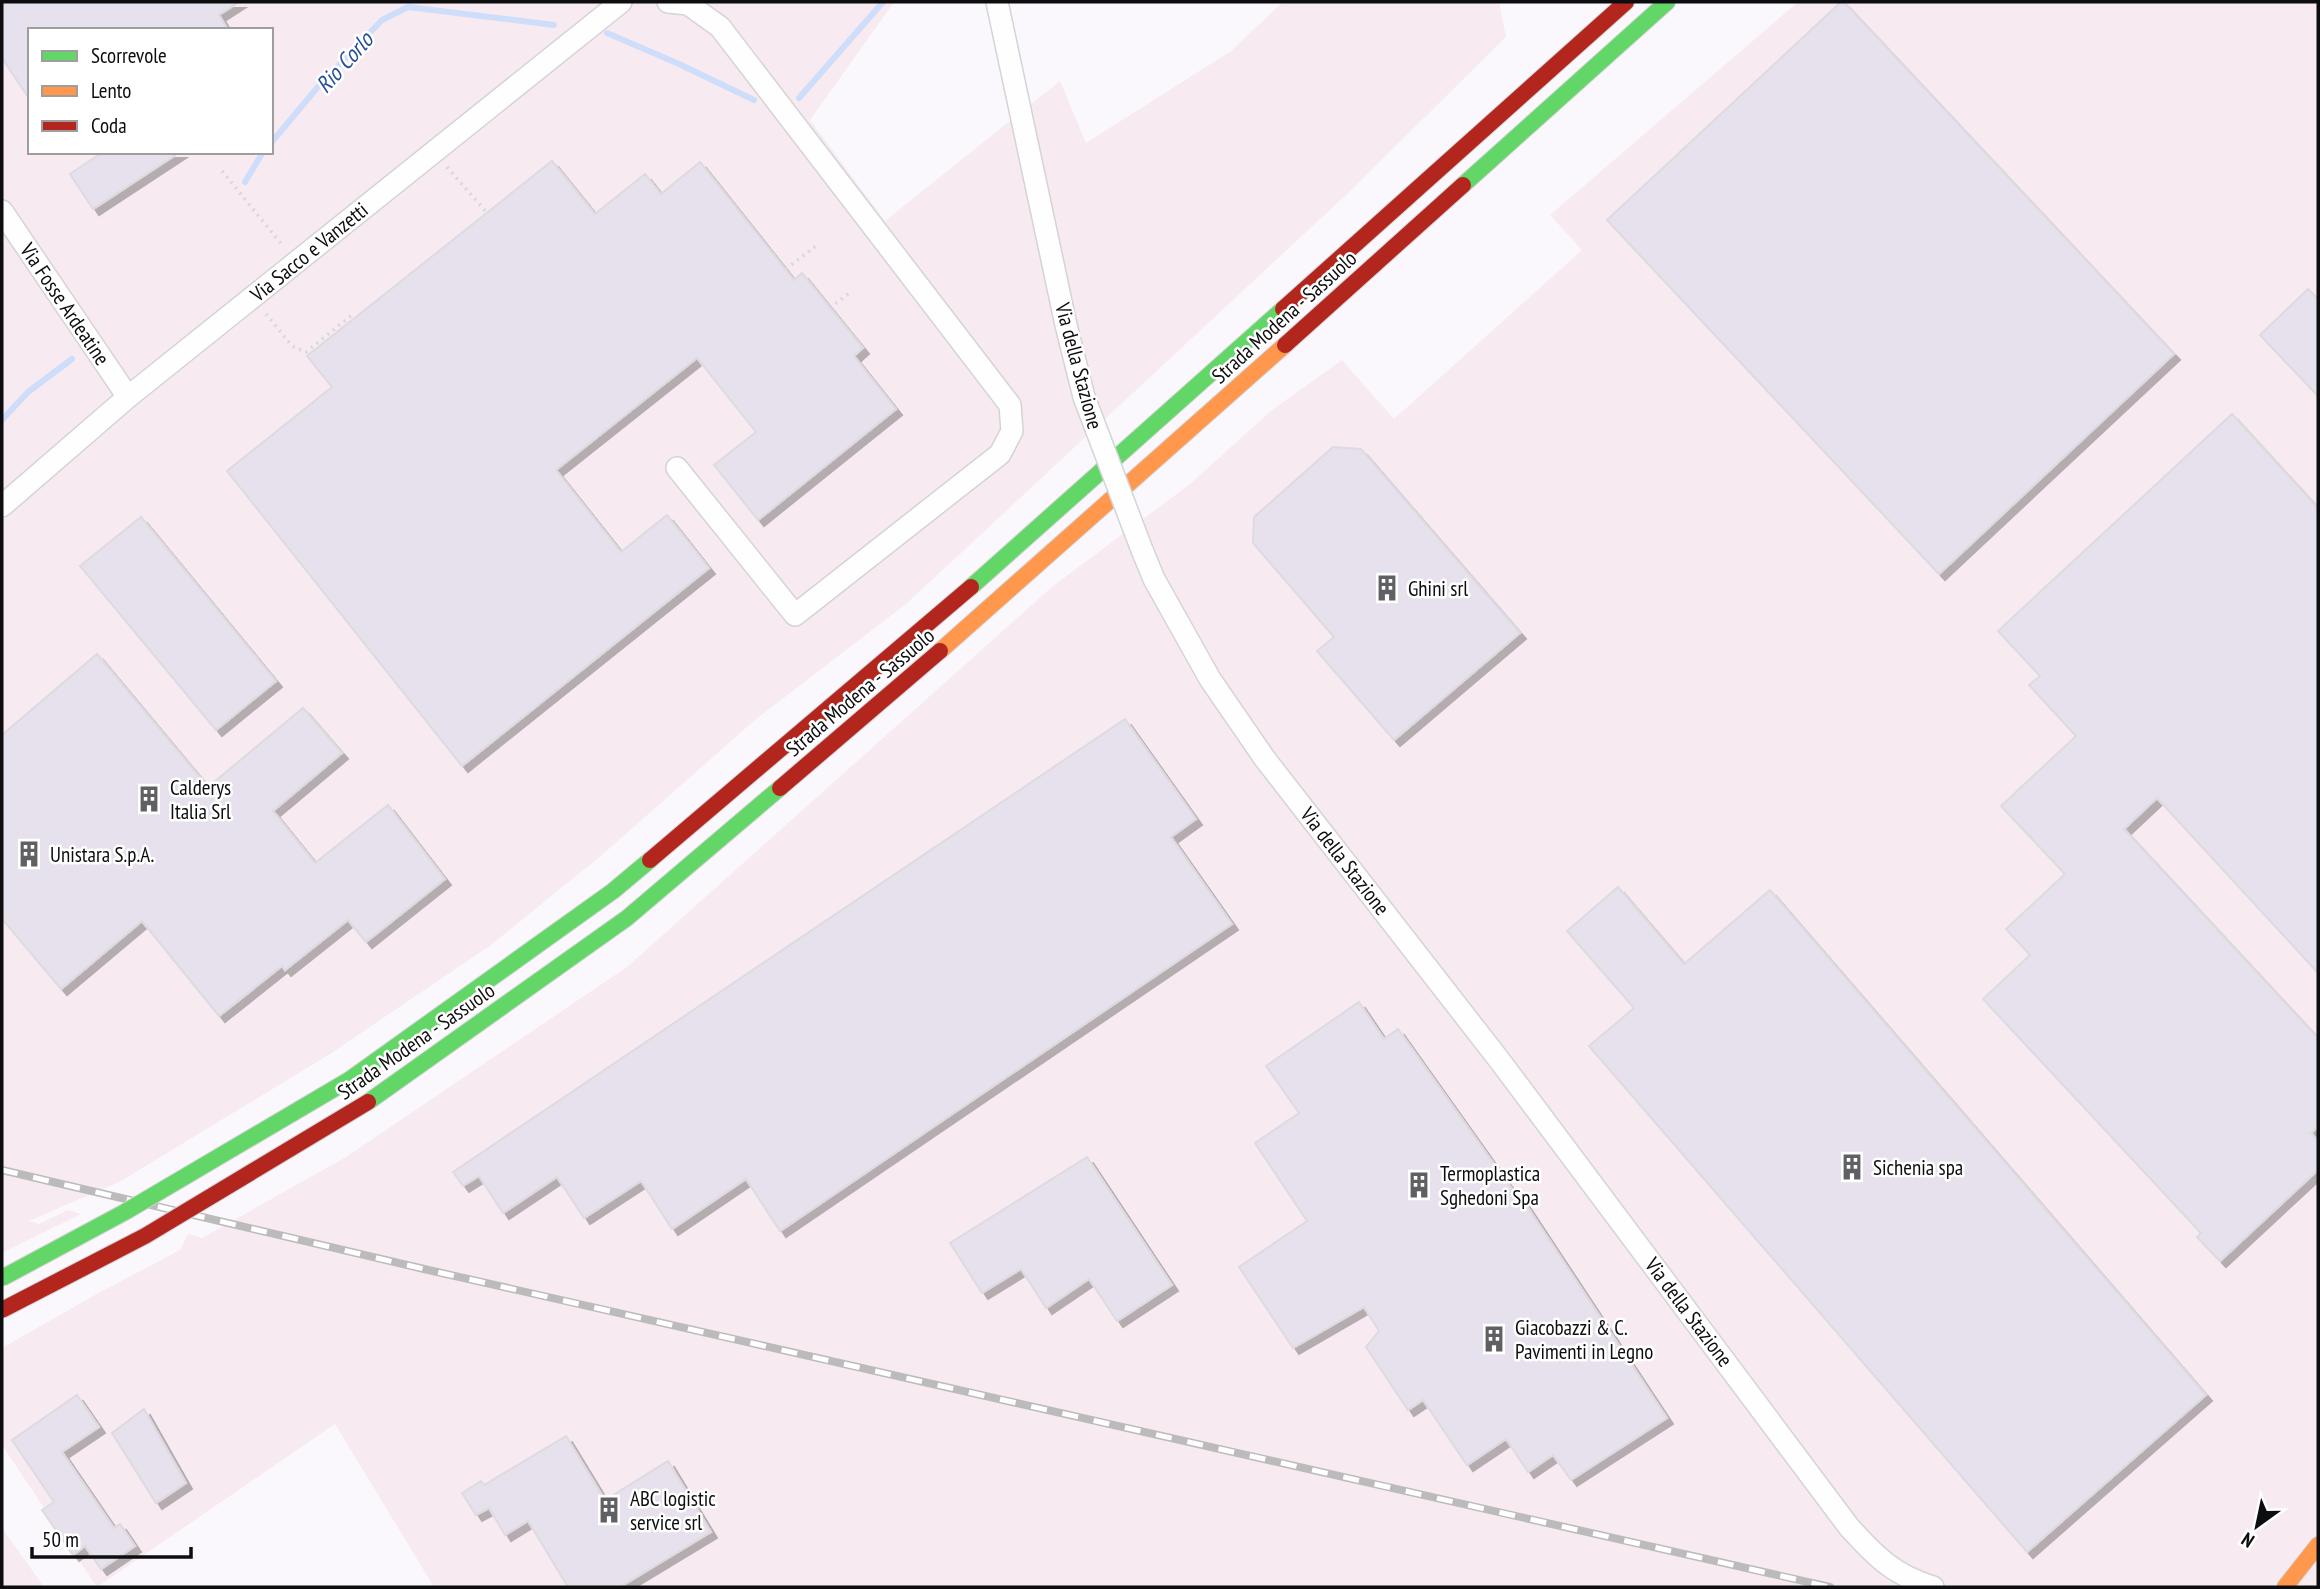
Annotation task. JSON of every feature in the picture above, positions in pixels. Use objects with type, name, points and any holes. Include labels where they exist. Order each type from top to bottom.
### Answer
[{"type":"main road","name":"Strada Modena - Sassuolo","points":[[2,1278],[125,1212],[349,1080],[624,883],[979,581],[1626,2]]},
{"type":"main road","name":"Strada Modena - Sassuolo","points":[[2,1310],[145,1236],[368,1102],[627,918],[999,601],[1667,2]]},
{"type":"main road","points":[[2284,1587],[2318,1545]]},
{"type":"street","name":"Via Sacco e Vanzetti","points":[[2,506],[128,397],[621,2]]},
{"type":"street","points":[[715,2],[720,27]]},
{"type":"street","name":"Via della Stazione","points":[[997,2],[1084,397],[1154,579],[1210,679],[1265,759],[1500,1061],[1849,1527],[1874,1555],[1895,1572],[1933,1587]]},
{"type":"street","points":[[677,468],[795,615],[1000,454],[1012,431],[1010,405],[720,27],[681,3]]},
{"type":"street","name":"Via Fosse Ardeatine","points":[[2,211],[128,397]]},
{"type":"path","points":[[445,164],[488,213]]},
{"type":"path","points":[[222,171],[286,250]]},
{"type":"path","points":[[786,269],[817,245]]},
{"type":"path","points":[[830,308],[852,291]]},
{"type":"path","points":[[265,312],[292,346],[306,352],[352,315]]},
{"type":"shaded area","points":[[2,2],[894,2],[810,120],[885,221],[1060,81],[1086,143],[1231,51],[1283,2],[1499,2],[1506,37],[1347,194],[906,604],[755,720],[603,854],[491,945],[330,1054],[121,1181],[29,1221],[39,1224],[68,1210],[81,1214],[2,1253]]},
{"type":"shaded area","points":[[1798,2],[2318,2],[2318,1587],[434,1587],[335,1424],[97,1587],[2,1445],[2,1348],[180,1250],[188,1234],[202,1238],[346,1157],[627,967],[1053,586],[1190,484],[1272,410],[1342,360],[1394,419],[1582,250],[1550,215]]},
{"type":"shaded area","points":[[2,1528],[44,1587],[2,1587]]},
{"type":"building","points":[[2,2],[239,2],[219,15],[227,28],[28,28],[28,97],[2,58]]},
{"type":"building","points":[[1844,2],[2174,354],[1939,574],[1607,220]]},
{"type":"building","points":[[100,154],[177,154],[93,209],[70,174]]},
{"type":"building","points":[[552,161],[595,214],[645,174],[661,194],[700,162],[794,280],[802,273],[863,348],[854,356],[896,409],[758,520],[714,465],[756,432],[697,358],[556,470],[621,552],[667,515],[709,568],[462,766],[227,471],[332,387],[307,356]]},
{"type":"building","points":[[2308,289],[2318,299],[2318,396],[2260,335]]},
{"type":"building","points":[[2232,414],[2318,508],[2318,973],[2157,798],[2124,829],[2318,1038],[2318,1127],[2311,1133],[2318,1141],[2318,1170],[2220,1261],[2197,1237],[2201,1233],[1983,999],[2030,955],[2006,929],[2065,874],[2001,806],[2076,736],[2029,685],[2040,676],[1998,631]]},
{"type":"building","name":"Ghini srl","points":[[1333,447],[1361,449],[1520,633],[1394,740],[1317,651],[1334,637],[1253,543],[1254,517]]},
{"type":"building","name":"Calderys Italia Srl","points":[[141,517],[276,681],[216,730],[80,566]]},
{"type":"building","points":[[97,654],[208,787],[303,708],[342,753],[273,811],[315,863],[388,805],[445,879],[366,942],[348,920],[285,970],[282,966],[219,1016],[142,921],[61,989],[2,919],[2,735]]},
{"type":"building","points":[[1125,719],[1196,819],[1171,837],[1232,924],[780,1231],[746,1179],[672,1229],[641,1181],[584,1218],[557,1177],[503,1213],[479,1176],[463,1186],[453,1172]]},
{"type":"building","name":"Sichenia spa","points":[[1618,887],[1684,964],[1770,890],[2206,1395],[2027,1552],[1589,1046],[1634,1008],[1567,931]]},
{"type":"building","points":[[1359,1002],[1384,1039],[1398,1029],[1514,1192],[1517,1191],[1667,1418],[1571,1480],[1553,1455],[1528,1472],[1506,1439],[1467,1465],[1423,1400],[1408,1410],[1366,1347],[1379,1331],[1364,1307],[1293,1348],[1239,1267],[1307,1221],[1255,1143],[1299,1113],[1266,1066]]},
{"type":"building","points":[[1087,1157],[1172,1285],[1117,1321],[1089,1279],[1046,1308],[1021,1269],[982,1293],[950,1243]]},
{"type":"building","points":[[77,1395],[99,1427],[62,1452],[114,1528],[120,1524],[135,1546],[101,1569],[85,1546],[73,1555],[42,1510],[54,1502],[12,1440]]},
{"type":"building","points":[[144,1409],[186,1483],[156,1503],[112,1433]]},
{"type":"building","name":"ABC logistic service srl","points":[[566,1436],[605,1500],[668,1461],[711,1532],[620,1587],[568,1587],[528,1521],[505,1535],[489,1508],[476,1515],[462,1493],[481,1481],[484,1485]]},
{"type":"waterway","name":"Rio Corlo","points":[[799,98],[883,2]]},
{"type":"waterway","name":"Rio Corlo","points":[[273,141],[317,88],[382,20],[408,7],[554,25]]},
{"type":"waterway","name":"Rio Corlo","points":[[607,33],[754,100]]},
{"type":"waterway","name":"Rio Corlo","points":[[245,182],[262,154]]},
{"type":"waterway","name":"Rio Corlo","points":[[2,420],[28,392],[72,359]]},
{"type":"railway","points":[[2,1170],[424,1269],[1830,1587]]},
{"type":"traffic: fast","points":[[1463,185],[1667,2]]},
{"type":"traffic: fast","points":[[971,587],[1283,309]]},
{"type":"traffic: fast","points":[[368,1102],[627,918],[780,788]]},
{"type":"traffic: fast","points":[[349,1080],[613,891],[650,860]]},
{"type":"traffic: fast","points":[[2,1278],[125,1212],[349,1080]]},
{"type":"traffic: slow","points":[[940,651],[1285,345]]},
{"type":"traffic: slow","points":[[2285,1587],[2318,1545]]},
{"type":"traffic: jam","points":[[1283,309],[1626,2]]},
{"type":"traffic: jam","points":[[1285,345],[1463,185]]},
{"type":"traffic: jam","points":[[650,860],[971,587]]},
{"type":"traffic: jam","points":[[780,788],[940,651]]},
{"type":"traffic: jam","points":[[2,1310],[145,1236],[368,1102]]},
{"type":"place","name":"Ghini srl","points":[[1387,588]]},
{"type":"place","name":"Calderys Italia Srl","points":[[149,799]]},
{"type":"place","name":"Unistara S.p.A.","points":[[29,854]]},
{"type":"place","name":"Sichenia spa","points":[[1852,1167]]},
{"type":"place","name":"Termoplastica Sghedoni Spa","points":[[1419,1185]]},
{"type":"place","name":"Giacobazzi & C. Pavimenti in Legno","points":[[1494,1339]]},
{"type":"place","name":"ABC logistic service srl","points":[[609,1510]]}]
